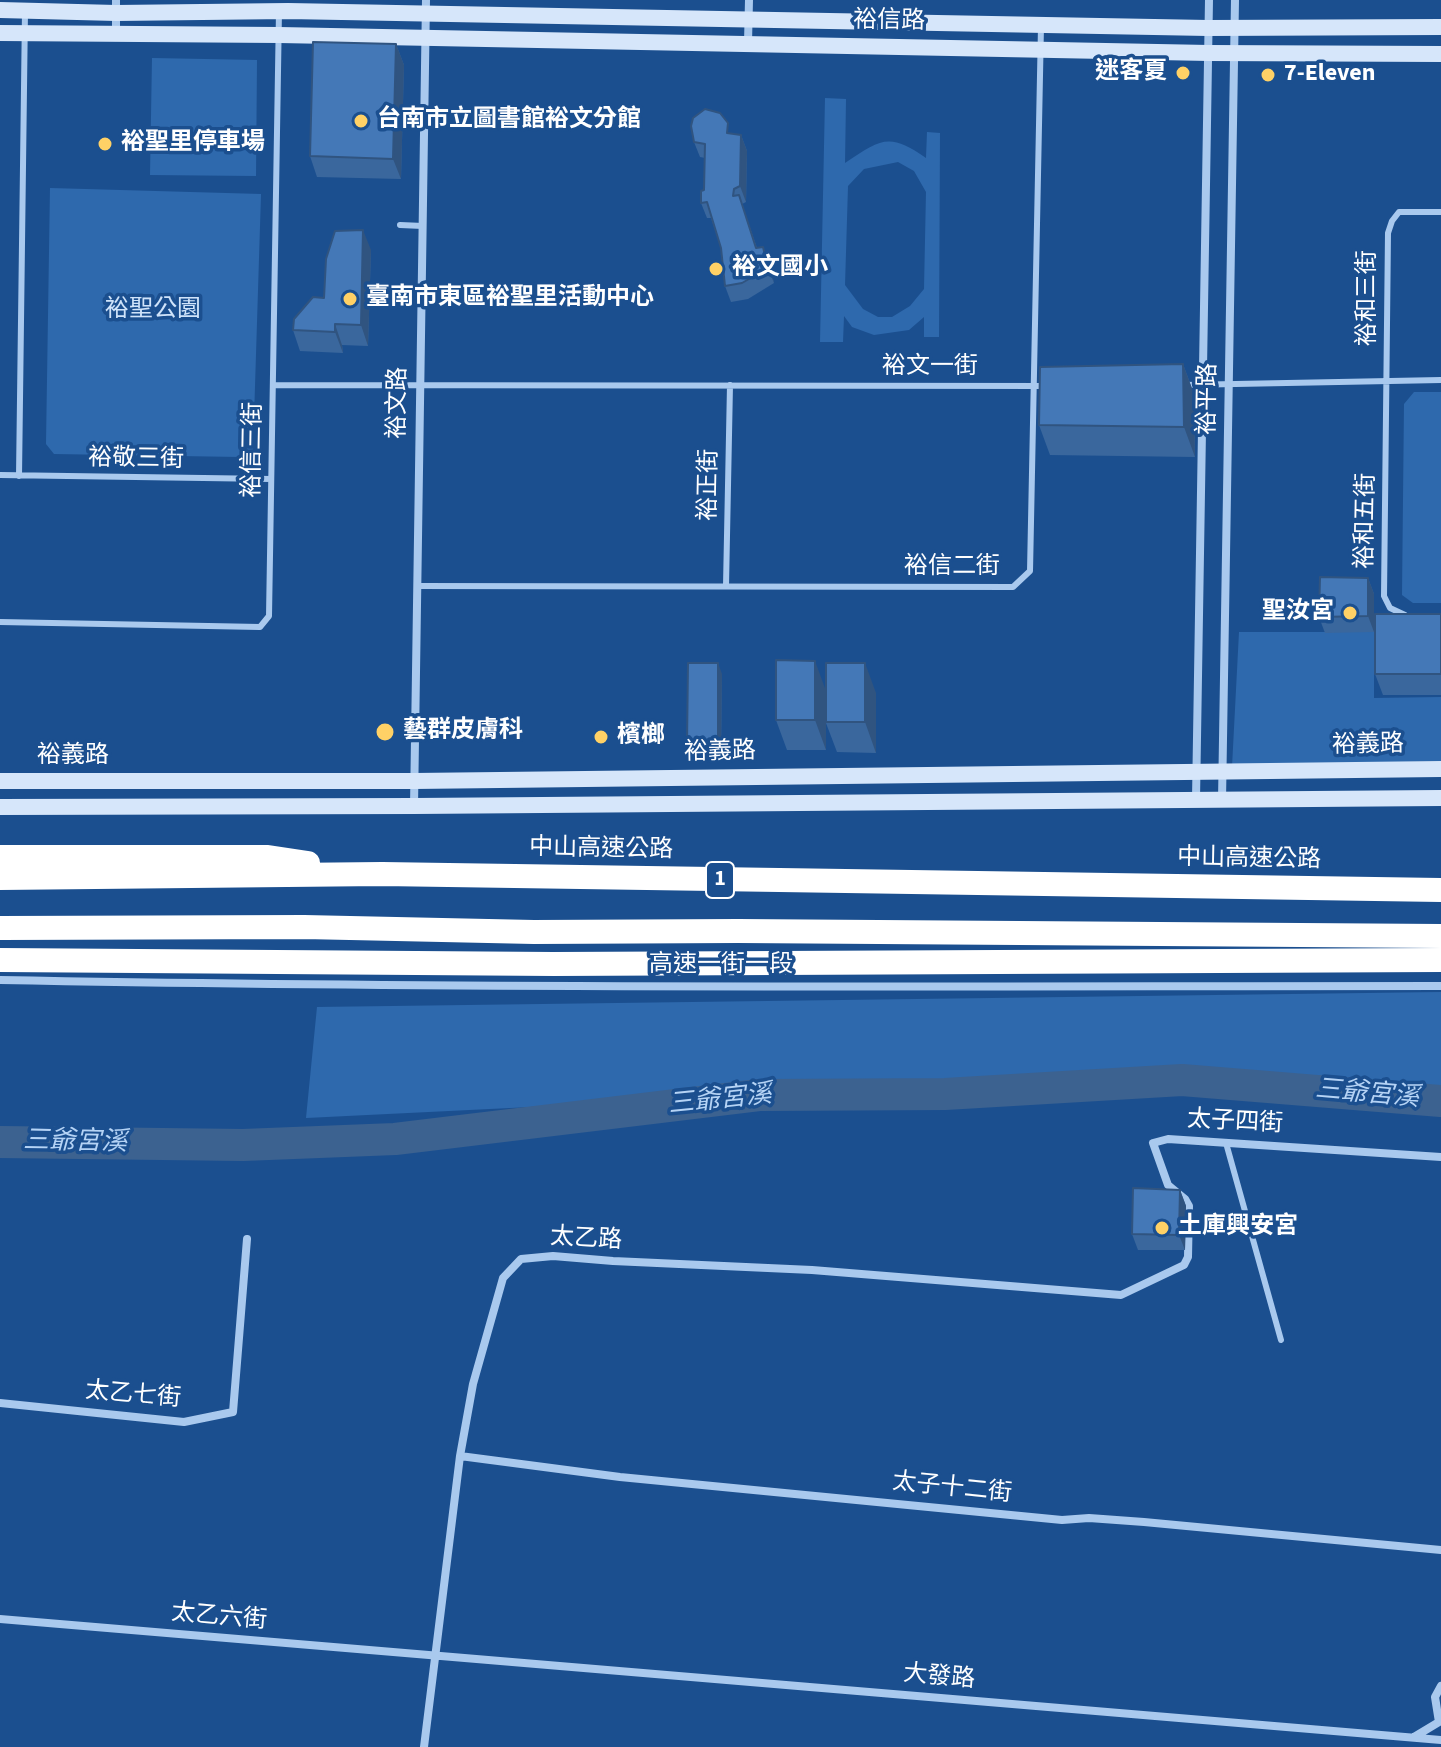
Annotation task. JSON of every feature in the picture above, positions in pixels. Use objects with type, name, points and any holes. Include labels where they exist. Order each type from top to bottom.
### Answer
[{"type":"highway","points":[[0,857],[268,857],[382,874]]},
{"type":"highway","name":"中山高速公路","points":[[0,878],[382,874],[1441,890]]},
{"type":"highway","name":"1","points":[[0,928],[304,927],[534,932],[1441,936]]},
{"type":"highway","points":[[0,960],[448,964],[1441,960]]},
{"type":"street","points":[[748,43],[749,0]]},
{"type":"street","name":"裕平路","points":[[1196,799],[1209,0]]},
{"type":"street","name":"裕平路","points":[[1222,800],[1235,0]]},
{"type":"street","points":[[116,6],[116,35]]},
{"type":"street","name":"裕信路","points":[[0,10],[116,6],[279,11],[426,7],[749,20],[1041,26],[1441,27]]},
{"type":"street","name":"裕文路","points":[[414,806],[426,7]]},
{"type":"street","name":"裕信路","points":[[0,33],[279,35],[1235,54],[1441,54]]},
{"type":"street","name":"裕義路","points":[[0,781],[414,781],[1441,769]]},
{"type":"street","name":"裕義路","points":[[0,807],[1441,798]]},
{"type":"street","name":"高速一街一段","points":[[0,980],[762,987],[1441,986]]},
{"type":"street","name":"太子四街","points":[[1149,1282],[1184,1265],[1188,1257],[1190,1225],[1189,1206],[1168,1185],[1153,1143],[1168,1139],[1373,1150],[1441,1157]]},
{"type":"street","name":"太乙七街","points":[[0,1403],[184,1422],[233,1412],[247,1239]]},
{"type":"street","name":"太乙路","points":[[424,1747],[460,1456],[473,1384],[503,1278],[521,1259],[553,1256],[812,1270],[1121,1295],[1149,1282]]},
{"type":"street","name":"太子十二街","points":[[460,1456],[620,1477],[1062,1520],[1089,1518],[1441,1550]]},
{"type":"street","name":"太乙六街","points":[[0,1619],[435,1657]]},
{"type":"street","name":"大發路","points":[[435,1657],[1441,1740]]},
{"type":"street","points":[[1414,1738],[1439,1722],[1435,1697],[1441,1686]]},
{"type":"lane","points":[[19,476],[25,11]]},
{"type":"lane","name":"裕信三街","points":[[0,622],[260,627],[269,616],[279,11]]},
{"type":"lane","name":"裕信二街","points":[[417,586],[1013,587],[1030,571],[1041,26]]},
{"type":"lane","name":"裕和三街","points":[[1387,380],[1388,233],[1399,212],[1441,212]]},
{"type":"lane","points":[[400,225],[423,226]]},
{"type":"lane","name":"裕和五街","points":[[1387,380],[1384,596],[1390,608],[1401,615],[1415,615]]},
{"type":"lane","points":[[1171,385],[1441,380]]},
{"type":"lane","name":"裕文一街","points":[[273,385],[1050,386]]},
{"type":"lane","name":"裕正街","points":[[726,586],[730,385]]},
{"type":"lane","name":"裕敬三街","points":[[0,475],[271,479]]},
{"type":"lane","points":[[1226,1143],[1281,1340]]},
{"type":"green space","points":[[152,58],[257,60],[256,176],[150,175]]},
{"type":"green space","points":[[825,98],[846,99],[845,163],[868,148],[885,142],[903,144],[926,158],[927,132],[940,133],[939,337],[924,337],[924,317],[909,330],[874,335],[852,327],[844,316],[843,342],[820,342]],"holes":[[[898,162],[914,171],[926,192],[924,289],[910,306],[892,317],[878,317],[863,309],[845,285],[848,186],[864,169]]]},
{"type":"green space","name":"裕聖公園","points":[[50,188],[261,194],[253,450],[241,457],[54,454],[46,444]]},
{"type":"green space","points":[[1414,392],[1441,392],[1441,603],[1413,603],[1402,595],[1404,404]]},
{"type":"green space","points":[[1239,632],[1374,632],[1374,698],[1441,697],[1441,761],[1232,767]]},
{"type":"green space","points":[[1441,992],[1441,1100],[1183,1075],[306,1118],[317,1007]]},
{"type":"building","name":"台南市立圖書館裕文分館","points":[[313,42],[396,44],[393,159],[310,156]]},
{"type":"building","points":[[705,109],[720,113],[728,123],[727,133],[741,135],[740,186],[734,189],[733,196],[739,195],[756,248],[763,247],[768,268],[742,283],[725,286],[721,248],[707,202],[701,203],[705,144],[694,142],[691,126],[693,118]]},
{"type":"building","points":[[363,230],[361,325],[335,324],[335,332],[293,330],[294,319],[313,297],[324,298],[326,259],[335,231]]},
{"type":"building","points":[[1183,364],[1184,427],[1039,425],[1040,367]]},
{"type":"building","points":[[1320,577],[1368,578],[1368,616],[1319,617]]},
{"type":"building","points":[[1375,614],[1441,614],[1441,674],[1375,674]]},
{"type":"building","points":[[776,660],[815,661],[815,720],[776,720]]},
{"type":"building","points":[[688,663],[718,663],[718,744],[687,744]]},
{"type":"building","points":[[826,663],[865,663],[865,722],[826,722]]},
{"type":"building","points":[[1133,1188],[1180,1190],[1179,1235],[1132,1234]]},
{"type":"waterway","name":"三爺宮溪","points":[[0,1142],[243,1145],[395,1139],[759,1095],[945,1094],[1182,1080],[1441,1101]]},
{"type":"place","name":"迷客夏","points":[[1183,73]]},
{"type":"place","name":"7-Eleven","points":[[1268,75]]},
{"type":"place","name":"台南市立圖書館裕文分館","points":[[361,121]]},
{"type":"place","name":"裕聖里停車場","points":[[105,144]]},
{"type":"place","name":"裕文國小","points":[[716,269]]},
{"type":"place","name":"臺南市東區裕聖里活動中心","points":[[350,299]]},
{"type":"place","name":"聖汝宮","points":[[1350,613]]},
{"type":"place","name":"藝群皮膚科","points":[[385,732]]},
{"type":"place","name":"檳榔","points":[[601,737]]},
{"type":"place","name":"土庫興安宮","points":[[1162,1228]]}]
